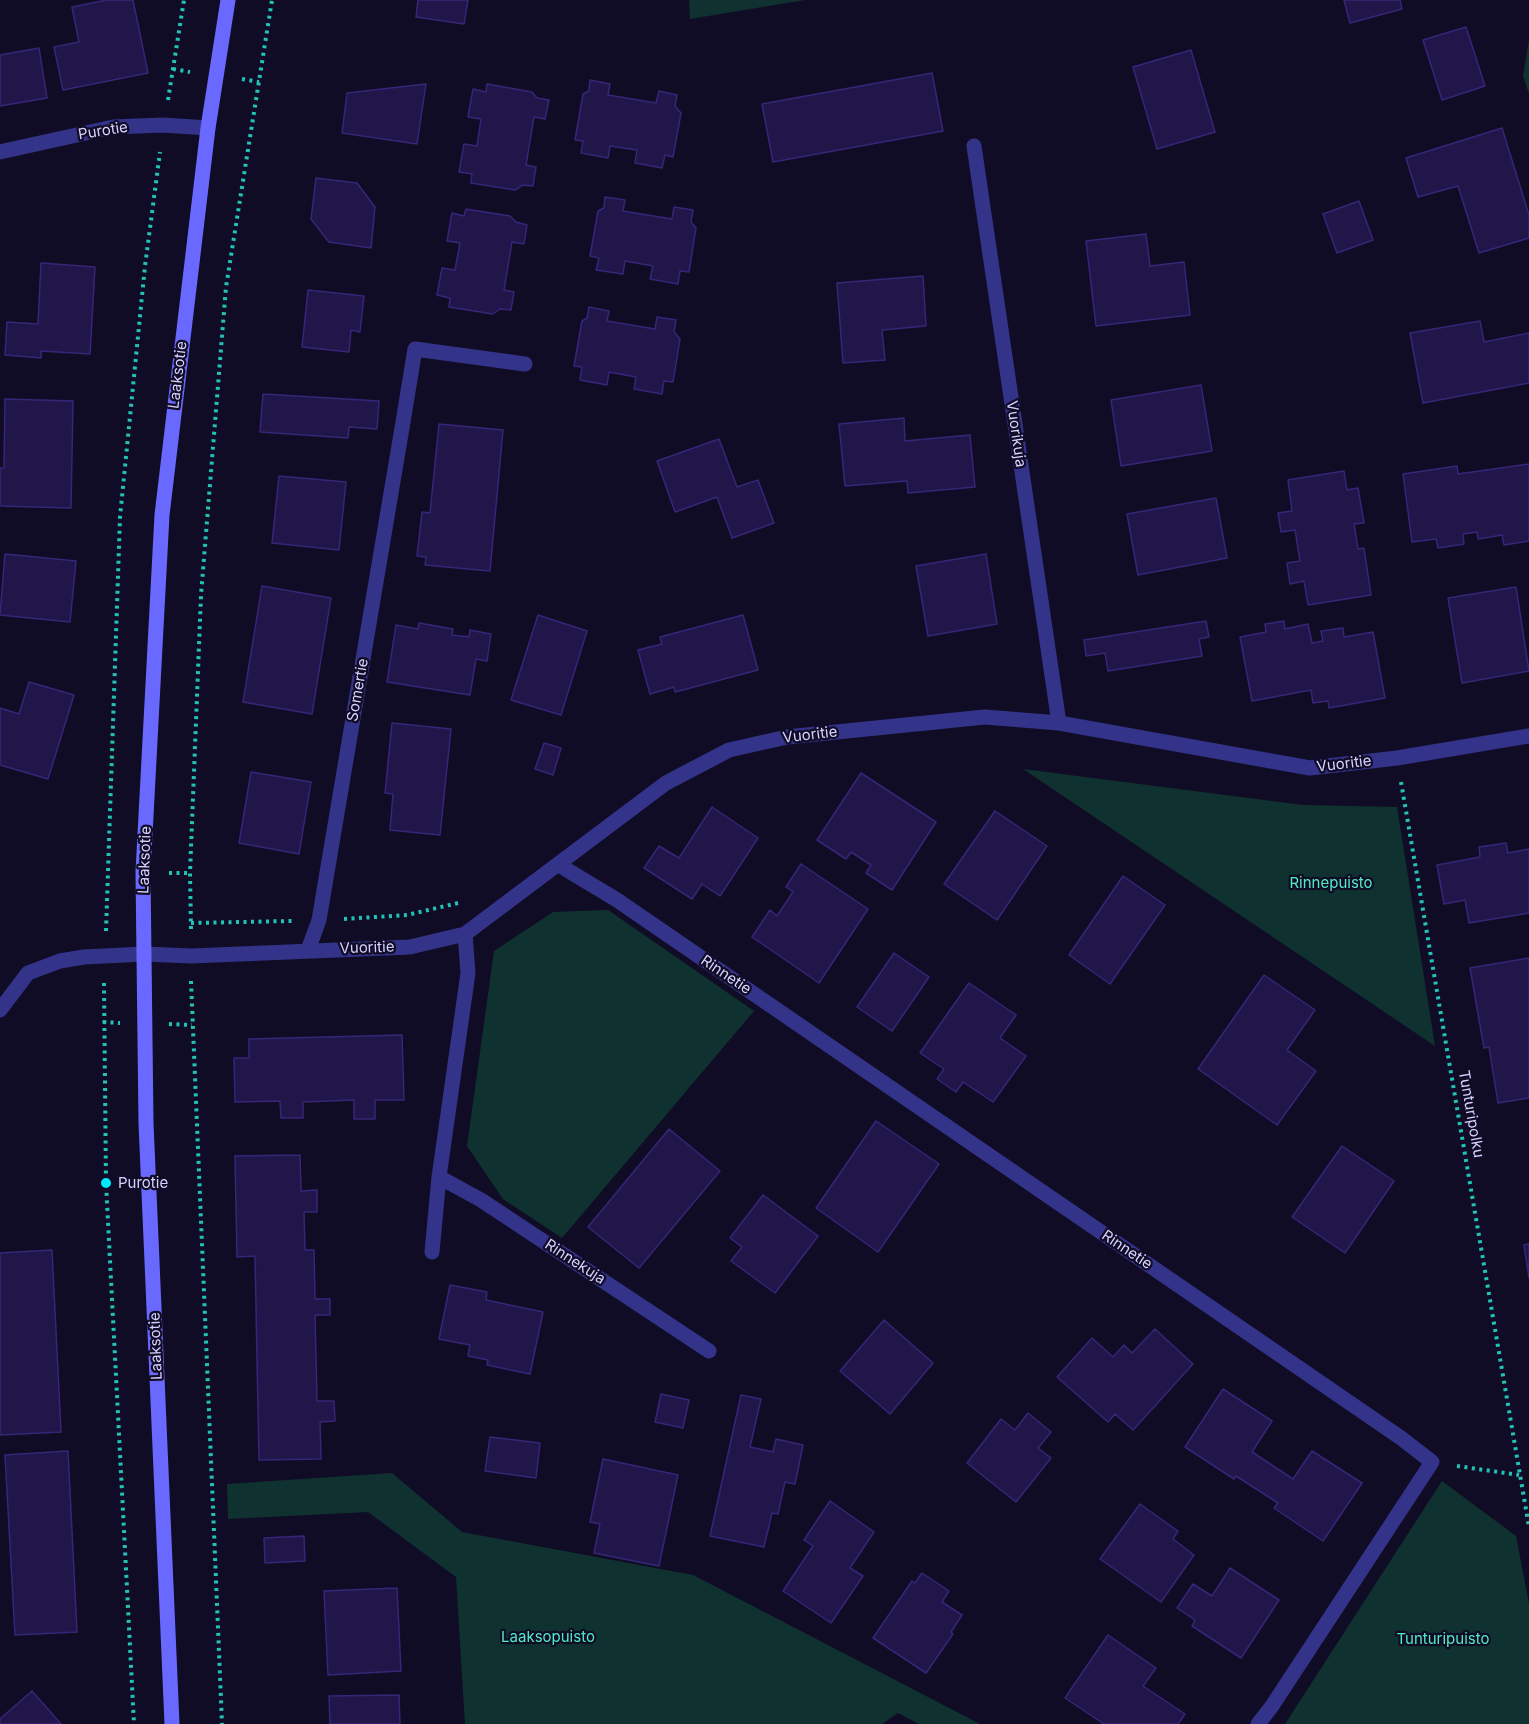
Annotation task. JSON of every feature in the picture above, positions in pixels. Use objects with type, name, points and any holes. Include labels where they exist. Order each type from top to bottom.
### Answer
[{"type":"main road","name":"Laaksotie","points":[[172,1724],[146,1123],[143,872],[162,515],[208,128],[228,0]]},
{"type":"street","name":"Purotie","points":[[0,152],[113,127],[163,125],[208,128]]},
{"type":"street","name":"Vuorikuja","points":[[974,146],[1059,723]]},
{"type":"street","name":"Somertie","points":[[308,950],[320,920],[415,349],[525,363]]},
{"type":"street","name":"Vuoritie","points":[[0,1010],[28,973],[60,961],[84,957],[144,954],[191,956],[410,947],[465,934],[666,783],[729,750],[787,737],[985,717],[1059,723],[1310,768],[1397,758],[1529,736]]},
{"type":"street","name":"Rinnetie","points":[[559,865],[646,920],[1401,1438],[1432,1462]]},
{"type":"street","points":[[432,1252],[439,1176],[468,973],[465,934]]},
{"type":"street","name":"Rinnekuja","points":[[439,1176],[481,1200],[709,1350]]},
{"type":"street","points":[[1258,1724],[1432,1462]]},
{"type":"path","points":[[222,1724],[192,1025],[190,873],[201,595],[226,287],[272,0]]},
{"type":"path","name":"Tunturipolku","points":[[1397,758],[1529,1527]]},
{"type":"path","points":[[191,923],[407,915],[459,903]]},
{"type":"path","points":[[1432,1462],[1519,1475]]},
{"type":"green space","points":[[689,0],[805,0],[690,19]]},
{"type":"green space","points":[[1529,40],[1529,94],[1523,76]]},
{"type":"green space","name":"Rinnepuisto","points":[[1023,769],[1303,805],[1397,807],[1435,1046]]},
{"type":"green space","points":[[608,910],[754,1011],[562,1238],[503,1199],[467,1146],[494,951],[553,912]]},
{"type":"green space","name":"Laaksopuisto","points":[[392,1473],[462,1532],[693,1575],[980,1724],[919,1724],[898,1713],[882,1724],[465,1724],[456,1577],[368,1512],[228,1519],[227,1484]]},
{"type":"green space","name":"Tunturipuisto","points":[[1442,1481],[1516,1536],[1529,1604],[1529,1724],[1285,1724]]},
{"type":"building","points":[[107,0],[133,0],[148,73],[63,90],[54,47],[79,42],[72,7]]},
{"type":"building","points":[[418,0],[468,0],[464,24],[416,17]]},
{"type":"building","points":[[1344,0],[1400,0],[1402,9],[1350,23]]},
{"type":"building","points":[[1466,27],[1485,86],[1442,100],[1423,40]]},
{"type":"building","points":[[39,48],[47,98],[0,106],[0,55]]},
{"type":"building","points":[[1191,50],[1215,132],[1157,149],[1133,67]]},
{"type":"building","points":[[932,73],[943,131],[773,162],[762,104]]},
{"type":"building","points":[[590,80],[610,84],[608,95],[656,103],[659,91],[677,95],[675,106],[681,113],[673,157],[665,155],[662,168],[635,163],[637,150],[610,146],[608,158],[581,153],[583,141],[575,140],[583,94],[589,91]]},
{"type":"building","points":[[426,84],[417,144],[342,133],[347,93]]},
{"type":"building","points":[[487,84],[532,92],[537,98],[549,100],[545,119],[534,117],[526,165],[536,167],[533,186],[523,185],[515,190],[471,183],[472,174],[459,172],[464,144],[477,146],[481,119],[468,117],[473,89],[486,92]]},
{"type":"building","points":[[1502,128],[1529,215],[1529,238],[1479,253],[1458,186],[1418,197],[1406,158]]},
{"type":"building","points":[[316,178],[357,183],[375,207],[371,248],[329,242],[311,219]]},
{"type":"building","points":[[605,197],[625,200],[623,211],[672,219],[674,207],[693,210],[691,222],[696,228],[689,272],[680,271],[678,284],[650,279],[653,266],[625,261],[623,274],[596,270],[599,258],[590,256],[598,211],[604,208]]},
{"type":"building","points":[[1359,201],[1373,240],[1337,253],[1323,214]]},
{"type":"building","points":[[466,209],[510,216],[516,222],[527,225],[524,244],[512,242],[504,290],[514,292],[511,310],[500,309],[493,314],[449,307],[450,298],[437,295],[442,268],[455,270],[460,243],[447,241],[452,213],[464,216]]},
{"type":"building","points":[[1146,234],[1150,266],[1184,262],[1190,315],[1096,326],[1086,241]]},
{"type":"building","points":[[41,263],[95,267],[90,354],[41,351],[41,358],[5,355],[7,322],[38,324]]},
{"type":"building","points":[[923,276],[926,326],[882,330],[885,360],[843,363],[837,283]]},
{"type":"building","points":[[308,290],[364,296],[360,332],[351,330],[349,352],[302,347]]},
{"type":"building","points":[[589,307],[609,311],[607,321],[655,329],[657,317],[676,320],[674,332],[680,339],[673,382],[664,381],[662,394],[634,389],[636,377],[609,372],[607,385],[580,380],[582,367],[574,366],[582,321],[587,318]]},
{"type":"building","points":[[1480,321],[1484,342],[1529,333],[1529,383],[1423,403],[1410,333]]},
{"type":"building","points":[[1201,385],[1212,451],[1121,466],[1111,400]]},
{"type":"building","points":[[263,394],[379,401],[377,429],[349,427],[348,438],[260,432]]},
{"type":"building","points":[[5,399],[73,401],[71,508],[0,506],[0,468],[4,468]]},
{"type":"building","points":[[904,418],[905,441],[970,435],[975,487],[908,493],[907,481],[845,486],[839,424]]},
{"type":"building","points":[[439,424],[503,430],[490,571],[425,565],[426,557],[417,556],[422,512],[430,513]]},
{"type":"building","points":[[719,439],[737,487],[758,480],[774,523],[732,538],[717,497],[675,512],[657,461]]},
{"type":"building","points":[[1529,464],[1529,541],[1504,545],[1502,535],[1478,539],[1477,532],[1463,534],[1464,544],[1438,548],[1436,539],[1412,542],[1403,474],[1457,466],[1458,474]]},
{"type":"building","points":[[1344,471],[1347,490],[1358,488],[1364,523],[1354,524],[1358,549],[1364,548],[1371,595],[1308,605],[1304,581],[1290,584],[1287,563],[1300,561],[1295,530],[1281,532],[1278,513],[1292,511],[1288,480]]},
{"type":"building","points":[[279,476],[346,482],[339,550],[272,543]]},
{"type":"building","points":[[1216,498],[1227,558],[1138,575],[1127,514]]},
{"type":"building","points":[[5,554],[76,561],[70,622],[0,615]]},
{"type":"building","points":[[986,554],[997,624],[928,636],[916,566]]},
{"type":"building","points":[[262,586],[331,598],[312,714],[243,702]]},
{"type":"building","points":[[1516,587],[1529,671],[1462,683],[1448,598]]},
{"type":"building","points":[[538,615],[587,631],[561,715],[511,700]]},
{"type":"building","points":[[743,615],[758,670],[675,692],[674,687],[650,694],[638,650],[662,644],[660,637]]},
{"type":"building","points":[[1206,621],[1209,637],[1199,639],[1202,656],[1108,671],[1105,653],[1086,656],[1084,640]]},
{"type":"building","points":[[1284,621],[1285,629],[1308,624],[1312,643],[1323,641],[1321,631],[1343,628],[1344,637],[1373,632],[1385,698],[1329,708],[1328,701],[1313,703],[1311,690],[1252,701],[1240,637],[1266,632],[1265,624]]},
{"type":"building","points":[[419,623],[453,629],[452,635],[469,637],[470,630],[491,634],[487,661],[476,659],[470,695],[387,682],[396,625],[418,629]]},
{"type":"building","points":[[29,682],[74,695],[48,779],[0,765],[0,708],[19,714]]},
{"type":"building","points":[[392,723],[451,729],[440,835],[390,830],[393,794],[385,793]]},
{"type":"building","points":[[544,743],[561,748],[553,775],[535,769]]},
{"type":"building","points":[[251,772],[311,782],[299,854],[239,843]]},
{"type":"building","points":[[861,773],[936,822],[892,890],[866,873],[871,865],[851,852],[846,859],[817,840]]},
{"type":"building","points":[[712,807],[758,838],[720,896],[702,884],[692,899],[644,868],[659,846],[679,858]]},
{"type":"building","points":[[995,811],[1047,846],[997,920],[944,884]]},
{"type":"building","points":[[1506,843],[1508,853],[1529,849],[1529,913],[1469,923],[1465,900],[1444,904],[1437,865],[1480,857],[1479,847]]},
{"type":"building","points":[[801,864],[868,909],[819,983],[752,937],[770,910],[777,916],[793,892],[786,887]]},
{"type":"building","points":[[1123,876],[1165,905],[1110,984],[1069,955]]},
{"type":"building","points":[[894,953],[929,977],[892,1031],[857,1007]]},
{"type":"building","points":[[1529,958],[1529,1098],[1498,1103],[1489,1047],[1484,1048],[1470,968]]},
{"type":"building","points":[[1264,975],[1315,1010],[1287,1050],[1316,1071],[1277,1125],[1198,1069]]},
{"type":"building","points":[[969,983],[1016,1015],[1000,1038],[1026,1056],[993,1102],[963,1082],[956,1092],[937,1079],[944,1069],[920,1053]]},
{"type":"building","points":[[402,1035],[404,1100],[375,1100],[375,1119],[354,1119],[354,1100],[303,1102],[303,1118],[281,1118],[280,1101],[235,1102],[234,1058],[249,1058],[249,1039]]},
{"type":"building","points":[[876,1121],[939,1164],[878,1252],[816,1208]]},
{"type":"building","points":[[669,1129],[720,1171],[639,1268],[588,1227]]},
{"type":"building","points":[[1342,1146],[1394,1181],[1345,1253],[1292,1217]]},
{"type":"building","points":[[300,1155],[301,1191],[317,1190],[317,1212],[304,1212],[305,1250],[314,1250],[315,1299],[330,1299],[330,1315],[315,1315],[317,1401],[334,1401],[335,1421],[320,1422],[321,1459],[259,1460],[255,1256],[237,1257],[235,1156]]},
{"type":"building","points":[[763,1195],[818,1236],[775,1293],[731,1261],[742,1247],[730,1238]]},
{"type":"building","points":[[1529,1244],[1529,1278],[1524,1245]]},
{"type":"building","points":[[52,1250],[61,1432],[0,1435],[0,1253]]},
{"type":"building","points":[[450,1285],[487,1292],[486,1300],[543,1312],[530,1374],[487,1365],[488,1360],[468,1356],[470,1345],[439,1339]]},
{"type":"building","points":[[884,1320],[933,1363],[890,1414],[840,1371]]},
{"type":"building","points":[[1155,1329],[1193,1364],[1133,1430],[1115,1414],[1108,1422],[1057,1377],[1092,1338],[1113,1357],[1124,1345],[1132,1353]]},
{"type":"building","points":[[1223,1389],[1272,1421],[1252,1452],[1293,1479],[1312,1451],[1362,1483],[1323,1541],[1274,1508],[1278,1503],[1236,1476],[1234,1479],[1185,1447]]},
{"type":"building","points":[[661,1394],[689,1400],[683,1428],[655,1422]]},
{"type":"building","points":[[741,1395],[761,1399],[750,1447],[773,1452],[776,1439],[803,1445],[795,1484],[785,1482],[778,1514],[772,1513],[764,1547],[710,1536]]},
{"type":"building","points":[[1028,1413],[1051,1432],[1038,1448],[1051,1458],[1016,1502],[967,1463],[1001,1419],[1015,1430]]},
{"type":"building","points":[[490,1437],[540,1443],[536,1478],[485,1471]]},
{"type":"building","points":[[68,1451],[77,1632],[15,1635],[5,1455]]},
{"type":"building","points":[[603,1459],[678,1475],[659,1566],[594,1553],[600,1524],[590,1522]]},
{"type":"building","points":[[830,1501],[874,1532],[850,1568],[863,1576],[831,1623],[783,1591],[813,1546],[804,1540]]},
{"type":"building","points":[[1140,1504],[1178,1531],[1173,1539],[1194,1555],[1161,1602],[1100,1559]]},
{"type":"building","points":[[304,1536],[305,1561],[265,1563],[264,1538]]},
{"type":"building","points":[[1230,1568],[1279,1600],[1241,1658],[1192,1626],[1195,1620],[1177,1608],[1193,1584],[1212,1596]]},
{"type":"building","points":[[922,1573],[949,1591],[942,1602],[962,1615],[951,1632],[953,1634],[926,1673],[873,1638],[912,1581],[915,1583]]},
{"type":"building","points":[[397,1588],[401,1671],[328,1675],[324,1591]]},
{"type":"building","points":[[1108,1635],[1156,1668],[1143,1686],[1185,1714],[1178,1724],[1104,1724],[1065,1698]]},
{"type":"building","points":[[32,1691],[61,1724],[0,1724],[0,1719]]},
{"type":"building","points":[[399,1695],[400,1724],[330,1724],[329,1696]]},
{"type":"place","name":"Purotie","points":[[106,1183]]}]
